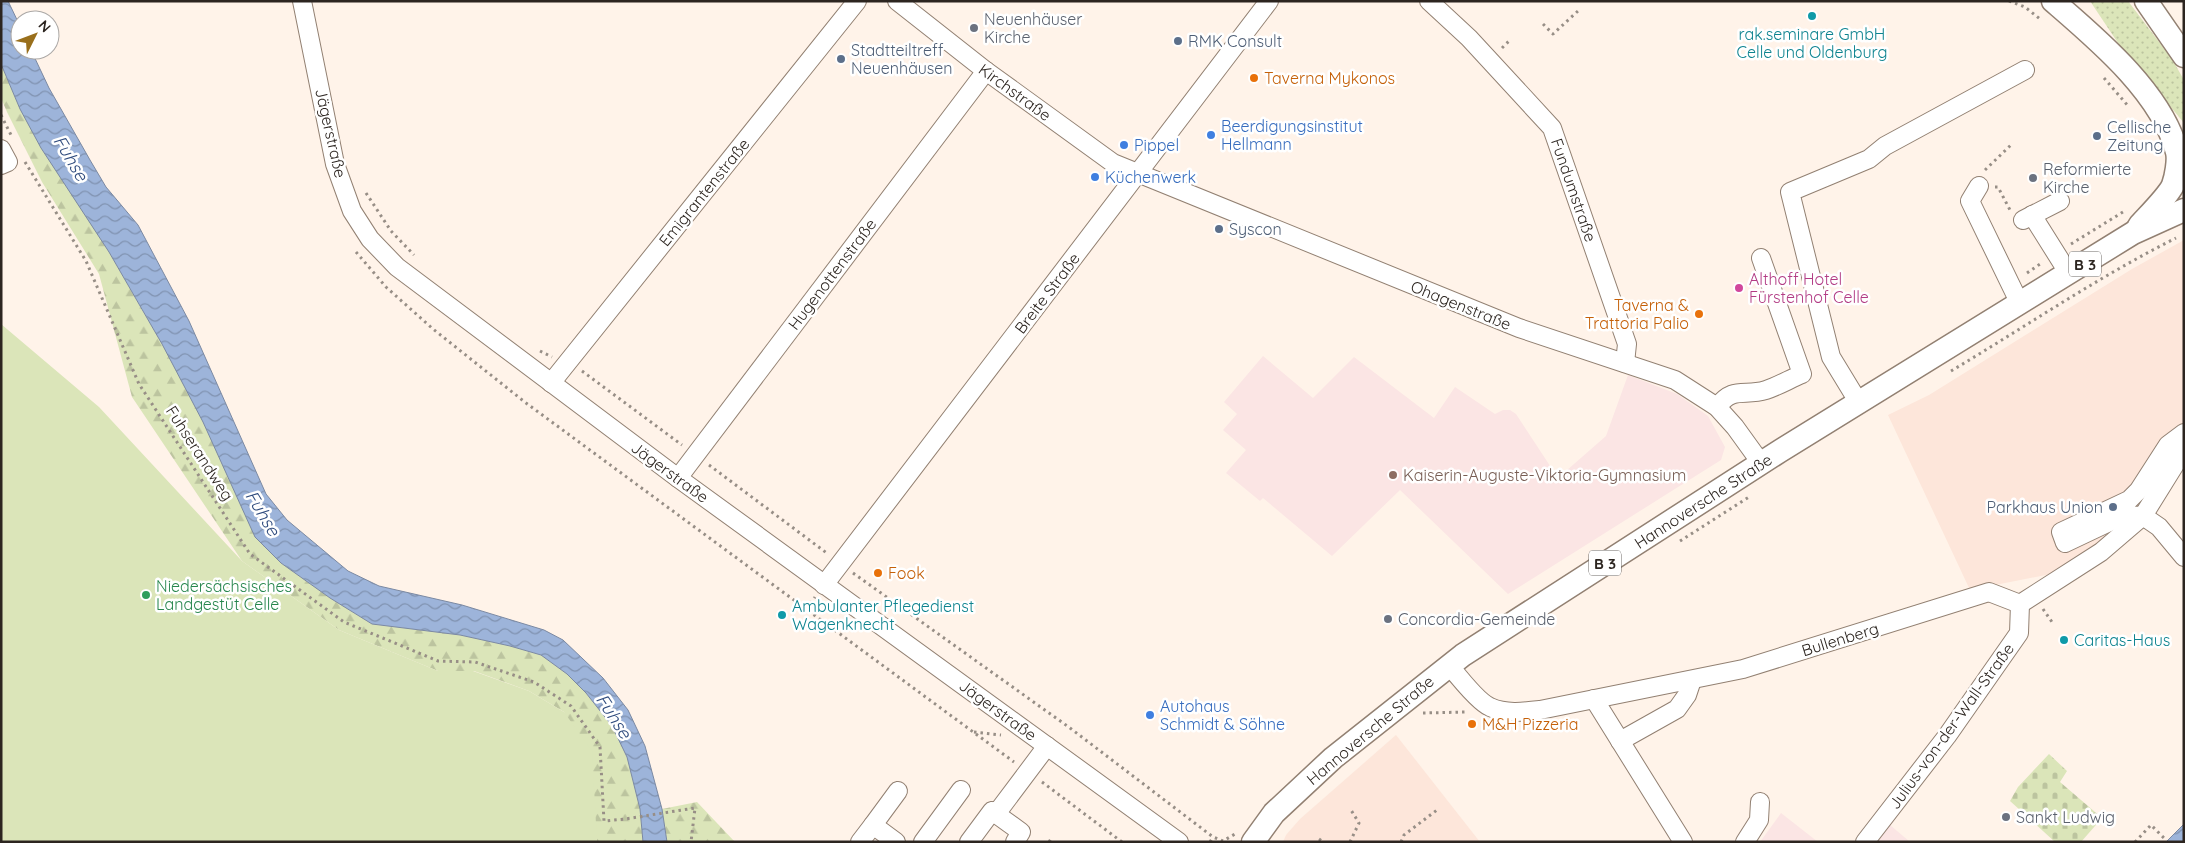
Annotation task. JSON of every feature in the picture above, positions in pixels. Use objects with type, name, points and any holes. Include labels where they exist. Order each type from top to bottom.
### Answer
[{"type":"main road","name":"B 3","points":[[2053,1],[2102,44],[2153,102],[2168,127],[2178,154],[2178,184]]},
{"type":"main road","name":"B 3","points":[[2077,1],[2102,44]]},
{"type":"main road","points":[[2146,1],[2184,56]]},
{"type":"main road","name":"Hannoversche Straße","points":[[2133,233],[2178,184]]},
{"type":"main road","name":"Hannoversche Straße","points":[[1246,837],[1333,758],[1449,665],[1761,464],[2133,233],[2184,210]]},
{"type":"street","name":"Jägerstraße","points":[[302,1],[335,164],[352,211],[370,239],[396,267],[678,478],[1179,842]]},
{"type":"street","name":"Emigrantenstraße","points":[[551,383],[857,1]]},
{"type":"street","name":"Kirchstraße","points":[[897,1],[986,71],[1113,163],[1139,172]]},
{"type":"street","name":"Breite Straße","points":[[824,584],[1269,1]]},
{"type":"street","name":"Fundumstraße","points":[[1429,1],[1469,38],[1552,128],[1627,344],[1625,364]]},
{"type":"street","points":[[1859,403],[1831,357],[1790,192],[1869,159],[1885,146],[2025,70]]},
{"type":"street","name":"Hugenottenstraße","points":[[678,478],[986,71]]},
{"type":"street","points":[[2153,102],[2184,136]]},
{"type":"street","points":[[1,165],[8,162],[7,144]]},
{"type":"street","name":"Ohagenstraße","points":[[1139,172],[1519,328],[1674,380],[1717,407],[1735,426],[1761,464]]},
{"type":"street","points":[[1979,186],[1970,201],[2020,304]]},
{"type":"street","points":[[2060,201],[2027,217],[2069,274]]},
{"type":"street","points":[[1717,407],[1725,396],[1741,391],[1765,391],[1802,374],[1761,258]]},
{"type":"street","points":[[2184,433],[2168,445],[2139,490],[2129,500],[2061,532],[2065,543],[2124,515],[2143,516],[2159,527],[2184,557]]},
{"type":"street","points":[[2020,604],[2101,552],[2143,516],[2184,450]]},
{"type":"street","name":"Bullenberg","points":[[1489,707],[1515,713],[1540,710],[1743,669],[1989,592],[2020,604]]},
{"type":"street","name":"Julius-von-der-Wall-Straße","points":[[1865,842],[1947,736],[2019,633],[2020,604]]},
{"type":"street","points":[[1449,665],[1462,681],[1489,707]]},
{"type":"street","points":[[1620,741],[1677,710],[1687,695],[1692,680]]},
{"type":"street","points":[[1594,699],[1683,842]]},
{"type":"street","points":[[996,814],[1047,746]]},
{"type":"street","points":[[923,842],[961,790]]},
{"type":"street","points":[[860,842],[898,791]]},
{"type":"street","points":[[1746,842],[1759,820],[1760,802]]},
{"type":"street","points":[[969,842],[992,811],[1021,832],[1015,842]]},
{"type":"street","points":[[873,825],[896,842]]},
{"type":"path","points":[[2009,1],[2025,7],[2046,24]]},
{"type":"path","points":[[2022,1],[2025,7]]},
{"type":"path","points":[[1544,25],[1553,34],[1578,10]]},
{"type":"path","points":[[1502,48],[1509,40]]},
{"type":"path","points":[[2101,74],[2132,110]]},
{"type":"path","points":[[1,115],[7,144]]},
{"type":"path","points":[[2013,143],[1983,172],[1979,186],[1998,187],[2010,211],[2027,217]]},
{"type":"path","name":"Fuhserandweg","points":[[21,154],[86,261],[140,384],[250,554],[344,622],[438,662],[475,662],[534,682],[571,706],[600,746],[604,821],[696,808],[691,842]]},
{"type":"path","points":[[1949,373],[2149,252],[2183,234]]},
{"type":"path","points":[[354,249],[386,287],[426,323],[526,403],[1122,842]]},
{"type":"path","points":[[1672,544],[1695,534],[1752,496]]},
{"type":"path","points":[[1425,708],[1418,714],[1476,713],[1489,707]]},
{"type":"path","points":[[1070,728],[1214,837],[1223,841],[1246,837]]},
{"type":"path","points":[[1350,842],[1359,823],[1351,810]]},
{"type":"path","points":[[1401,842],[1404,835],[1438,810]]},
{"type":"path","points":[[2135,842],[2151,826],[2165,839]]},
{"type":"path","points":[[1210,842],[1214,837]]},
{"type":"path","points":[[1214,837],[1216,842]]},
{"type":"path","points":[[1318,839],[1323,842]]},
{"type":"shaded area","points":[[2184,240],[2184,438],[2126,527],[2056,573],[1970,590],[1888,415],[1929,395],[2132,269]]},
{"type":"shaded area","name":"Kaiserin-Auguste-Viktoria-Gymnasium","points":[[1263,356],[1313,398],[1354,357],[1434,418],[1455,387],[1495,414],[1503,410],[1510,410],[1516,414],[1558,478],[1606,436],[1628,375],[1677,394],[1708,416],[1725,447],[1721,460],[1508,594],[1400,490],[1332,556],[1263,498],[1260,501],[1226,473],[1246,450],[1223,430],[1237,414],[1224,402]]},
{"type":"shaded area","points":[[1396,735],[1480,842],[1283,842],[1286,835],[1300,819]]},
{"type":"shaded area","points":[[1781,813],[1818,842],[1760,842]]},
{"type":"shaded area","points":[[1890,825],[1910,842],[1877,842]]},
{"type":"green space","points":[[2090,1],[2128,1],[2172,59],[2184,80],[2184,123],[2120,46]]},
{"type":"green space","points":[[1,64],[20,109],[109,252],[162,344],[281,563],[330,598],[372,624],[460,635],[510,646],[541,655],[567,674],[586,693],[612,726],[627,757],[640,809],[643,842],[597,842],[564,712],[529,691],[474,671],[438,671],[339,630],[242,561],[132,397],[99,274],[42,182],[7,112],[1,98]]},
{"type":"green space","name":"Niedersächsisches Landgestüt Celle","points":[[1,324],[99,407],[242,561],[339,630],[438,671],[473,671],[529,691],[564,712],[592,751],[597,842],[1,842]]},
{"type":"green space","points":[[2049,754],[2067,771],[2060,782],[2102,818],[2081,842],[2055,842],[2010,801],[2018,787]]},
{"type":"green space","points":[[697,802],[735,842],[667,842],[662,809]]},
{"type":"water","name":"Fuhse","points":[[1,1],[8,1],[12,10],[10,10],[10,60],[36,60],[49,88],[106,187],[138,225],[189,321],[266,494],[287,520],[348,571],[379,586],[462,605],[544,630],[563,640],[603,678],[628,710],[645,746],[662,809],[667,842],[643,842],[640,809],[627,757],[612,726],[586,693],[567,674],[541,655],[510,646],[460,635],[372,624],[330,598],[281,563],[255,537],[203,422],[162,344],[109,252],[41,148],[20,109],[1,64]]},
{"type":"water","points":[[2184,824],[2184,842],[2166,842]]},
{"type":"place","name":"rak.seminare GmbH Celle und Oldenburg","points":[[1812,16]]},
{"type":"place","name":"Neuenhäuser Kirche","points":[[974,28]]},
{"type":"place","name":"RMK Consult","points":[[1178,41]]},
{"type":"place","name":"Stadtteiltreff Neuenhäusen","points":[[841,59]]},
{"type":"place","name":"Taverna Mykonos","points":[[1254,78]]},
{"type":"place","name":"Beerdigungsinstitut Hellmann","points":[[1211,135]]},
{"type":"place","name":"Cellische Zeitung","points":[[2097,136]]},
{"type":"place","name":"Pippel","points":[[1124,145]]},
{"type":"place","name":"Küchenwerk","points":[[1095,177]]},
{"type":"place","name":"Reformierte Kirche","points":[[2033,178]]},
{"type":"place","name":"Syscon","points":[[1219,229]]},
{"type":"place","name":"Althoff Hotel Fürstenhof Celle","points":[[1739,288]]},
{"type":"place","name":"Taverna & Trattoria Palio","points":[[1699,314]]},
{"type":"place","name":"Kaiserin-Auguste-Viktoria-Gymnasium","points":[[1393,475]]},
{"type":"place","name":"Parkhaus Union","points":[[2113,507]]},
{"type":"place","name":"Fook","points":[[878,573]]},
{"type":"place","name":"Niedersächsisches Landgestüt Celle","points":[[146,595]]},
{"type":"place","name":"Ambulanter Pflegedienst Wagenknecht","points":[[782,615]]},
{"type":"place","name":"Concordia-Gemeinde","points":[[1388,619]]},
{"type":"place","name":"Caritas-Haus","points":[[2064,640]]},
{"type":"place","name":"Autohaus Schmidt & Söhne","points":[[1150,715]]},
{"type":"place","name":"M&H Pizzeria","points":[[1472,724]]},
{"type":"place","name":"Sankt Ludwig","points":[[2006,817]]}]
